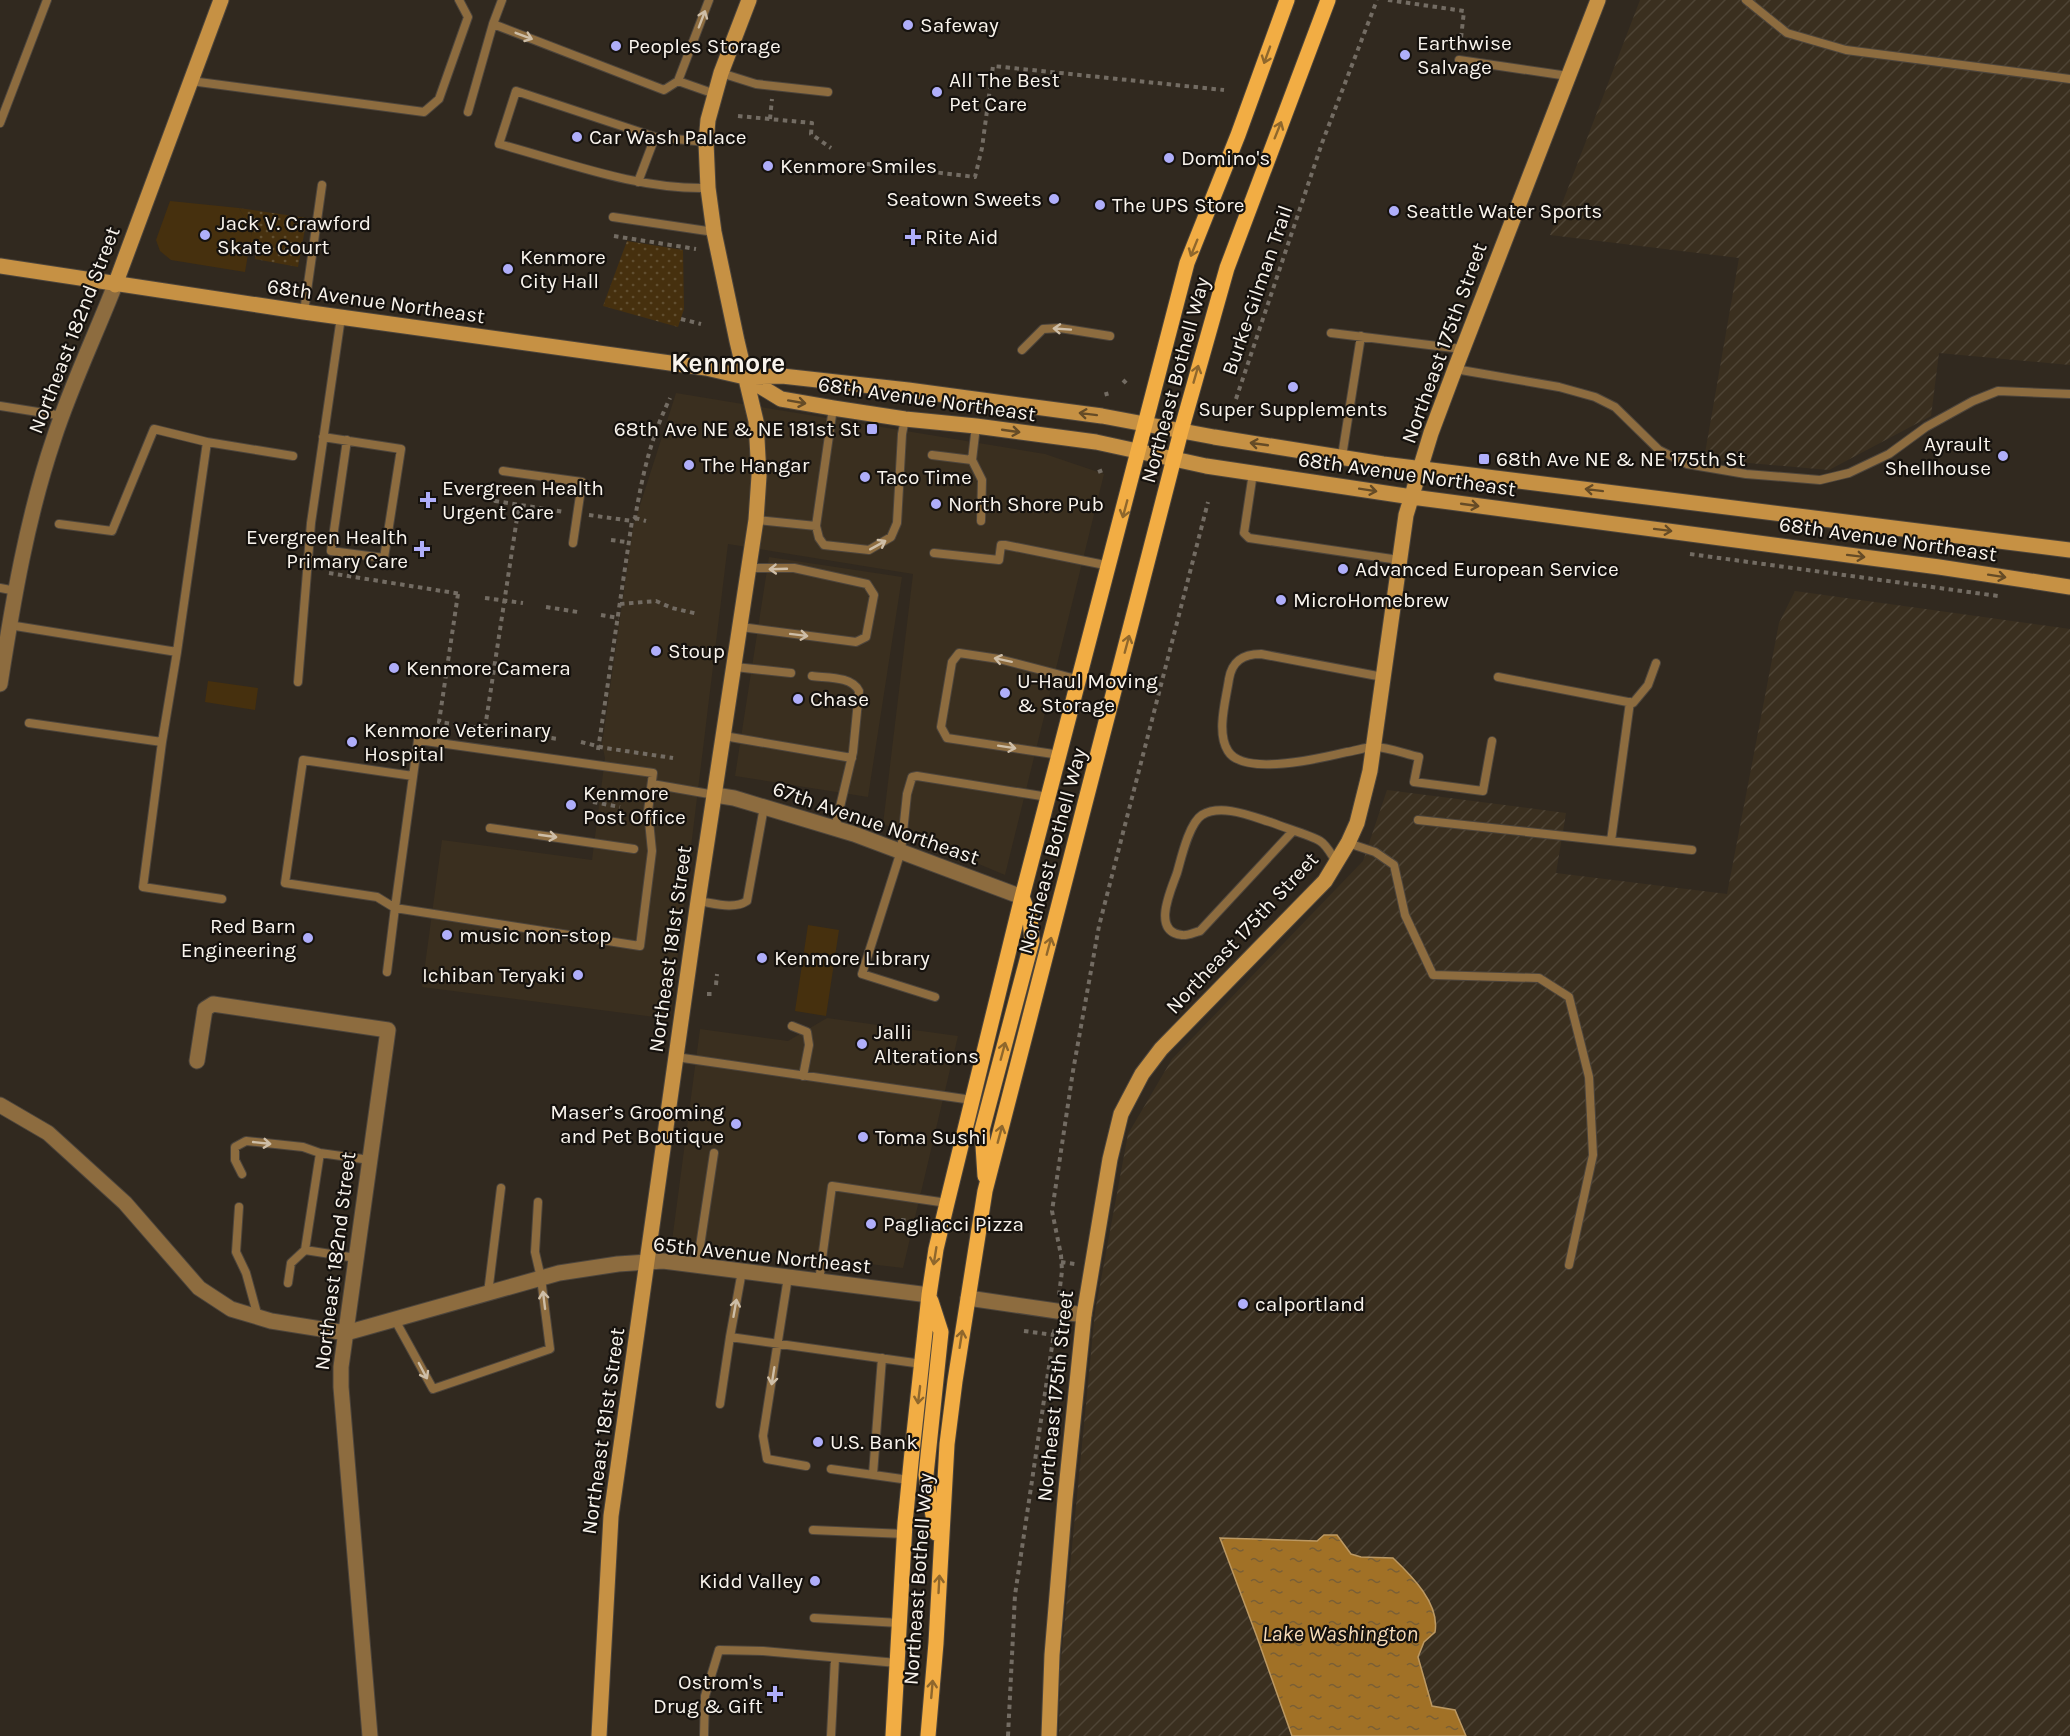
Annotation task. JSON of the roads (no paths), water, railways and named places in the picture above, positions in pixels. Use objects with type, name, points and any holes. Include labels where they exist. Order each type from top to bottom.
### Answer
[{"type":"main road","name":"Northeast Bothell Way","points":[[892,1736],[909,1480],[936,1250],[1022,897],[1187,263],[1238,135],[1287,0]]},
{"type":"main road","name":"Northeast Bothell Way","points":[[928,1736],[948,1444],[985,1191],[1181,431],[1227,268],[1328,0]]},
{"type":"main road","points":[[985,1191],[982,1130],[1032,941],[1030,918],[1022,897]]},
{"type":"main road","points":[[929,1295],[941,1332],[926,1475],[940,1559]]},
{"type":"street","name":"Northeast 182nd Street","points":[[0,684],[9,625],[32,512],[63,416],[115,285],[221,0]]},
{"type":"street","name":"Northeast 181st Street","points":[[599,1736],[611,1516],[698,901],[756,520],[759,476],[756,421],[714,232],[708,188],[706,142],[708,120],[721,73],[749,0]]},
{"type":"street","name":"Northeast 175th Street","points":[[1049,1736],[1052,1656],[1065,1499],[1084,1315],[1110,1159],[1121,1114],[1142,1074],[1161,1049],[1325,881],[1348,843],[1366,794],[1404,522],[1420,468],[1462,349],[1598,0]]},
{"type":"street","name":"68th Avenue Northeast","points":[[0,266],[341,318],[706,368],[745,377],[782,376],[908,390],[1102,416],[1181,431],[1420,468],[2067,550]]},
{"type":"street","name":"68th Avenue Northeast","points":[[745,377],[781,399],[832,408],[1096,442],[1253,474],[1412,497],[1939,567],[2064,586]]},
{"type":"street","name":"67th Avenue Northeast","points":[[715,795],[734,798],[835,828],[1022,897]]},
{"type":"street","name":"Northeast 182nd Street","points":[[197,1061],[205,1009],[213,1004],[388,1030],[341,1367],[370,1736]]},
{"type":"street","points":[[0,1105],[48,1133],[126,1203],[199,1288],[231,1309],[258,1317],[346,1333]]},
{"type":"street","name":"65th Avenue Northeast","points":[[346,1333],[559,1273],[663,1261],[929,1295]]},
{"type":"street","points":[[968,1298],[1084,1315]]},
{"type":"lane","points":[[0,123],[47,0]]},
{"type":"lane","points":[[191,81],[424,112],[439,99],[468,17],[459,0]]},
{"type":"lane","points":[[468,112],[502,0]]},
{"type":"lane","points":[[493,24],[664,90],[678,81],[709,0]]},
{"type":"lane","points":[[1746,0],[1787,33],[1846,50],[2070,79]]},
{"type":"lane","points":[[1459,60],[1568,76]]},
{"type":"lane","points":[[721,73],[756,84],[828,92]]},
{"type":"lane","points":[[678,81],[715,94]]},
{"type":"lane","points":[[706,142],[655,137],[516,92],[499,144],[638,182],[708,188]]},
{"type":"lane","points":[[638,182],[655,137]]},
{"type":"lane","points":[[304,312],[322,185]]},
{"type":"lane","points":[[613,217],[714,232]]},
{"type":"lane","points":[[298,682],[311,523],[341,318]]},
{"type":"lane","points":[[1022,350],[1042,329],[1060,328],[1110,336]]},
{"type":"lane","points":[[1331,333],[1462,349]]},
{"type":"lane","points":[[1342,456],[1361,336]]},
{"type":"lane","points":[[1455,369],[1559,387],[1615,406],[1659,450],[1687,464],[1746,474],[1820,480],[1849,473],[1888,454],[1926,427],[1973,401],[1998,392],[2070,394]]},
{"type":"lane","points":[[0,406],[63,416]]},
{"type":"lane","points":[[832,408],[816,526],[824,545],[869,550],[891,537],[897,523],[904,419]]},
{"type":"lane","points":[[976,426],[972,460],[982,480],[981,521]]},
{"type":"lane","points":[[59,524],[112,531],[154,429],[207,442],[293,456]]},
{"type":"lane","points":[[323,436],[347,440],[401,449],[384,558],[331,551],[347,440]]},
{"type":"lane","points":[[207,442],[162,742],[143,887],[222,899]]},
{"type":"lane","points":[[932,454],[972,460]]},
{"type":"lane","points":[[503,471],[582,482],[573,543]]},
{"type":"lane","points":[[1253,474],[1244,533],[1249,538],[1399,560]]},
{"type":"lane","points":[[756,520],[816,526]]},
{"type":"lane","points":[[934,553],[999,560],[1001,545],[1005,545],[1110,566]]},
{"type":"lane","points":[[741,627],[856,642],[866,637],[874,596],[867,584],[816,572],[794,568],[750,568]]},
{"type":"lane","points":[[0,588],[16,591]]},
{"type":"lane","points":[[9,625],[177,652]]},
{"type":"lane","points":[[1060,755],[947,738],[941,726],[952,662],[959,653],[999,659],[1080,680]]},
{"type":"lane","points":[[1383,677],[1261,654],[1250,654],[1239,659],[1230,673],[1223,728],[1228,752],[1236,759],[1263,765],[1374,747],[1419,757],[1414,782],[1483,791],[1492,741]]},
{"type":"lane","points":[[1498,677],[1633,703],[1648,685],[1656,663]]},
{"type":"lane","points":[[735,667],[791,673]]},
{"type":"lane","points":[[812,676],[849,681],[856,684],[859,690],[852,758],[835,828]]},
{"type":"lane","points":[[1611,842],[1630,702]]},
{"type":"lane","points":[[29,723],[162,742]]},
{"type":"lane","points":[[724,736],[852,758]]},
{"type":"lane","points":[[387,972],[395,908],[418,740],[653,773],[648,811],[652,851],[640,946],[395,908],[377,897],[285,883],[303,760],[413,776]]},
{"type":"lane","points":[[935,997],[862,974],[901,852],[907,794],[912,777],[1048,797]]},
{"type":"lane","points":[[652,784],[715,795]]},
{"type":"lane","points":[[698,901],[742,905],[747,901],[764,807]]},
{"type":"lane","points":[[1293,831],[1200,931],[1182,935],[1172,930],[1166,923],[1164,913],[1182,858],[1193,825],[1202,815],[1225,810],[1242,813],[1293,831],[1321,841],[1337,863]]},
{"type":"lane","points":[[1418,820],[1692,850]]},
{"type":"lane","points":[[490,828],[634,849]]},
{"type":"lane","points":[[1348,843],[1375,852],[1394,865],[1405,915],[1433,975],[1539,978],[1569,998],[1589,1077],[1593,1155],[1569,1264]]},
{"type":"lane","points":[[792,1026],[807,1032],[809,1045],[803,1076]]},
{"type":"lane","points":[[676,1057],[972,1100]]},
{"type":"lane","points":[[242,1174],[234,1160],[235,1147],[246,1141],[303,1147],[320,1153],[370,1160]]},
{"type":"lane","points":[[288,1283],[291,1263],[305,1250],[320,1153]]},
{"type":"lane","points":[[697,1266],[714,1153]]},
{"type":"lane","points":[[819,1281],[832,1186],[947,1203]]},
{"type":"lane","points":[[488,1293],[501,1188]]},
{"type":"lane","points":[[395,1320],[433,1389],[550,1349],[541,1278],[535,1252],[538,1202]]},
{"type":"lane","points":[[239,1208],[236,1252],[246,1273],[258,1317]]},
{"type":"lane","points":[[305,1250],[356,1258]]},
{"type":"lane","points":[[720,1404],[742,1271]]},
{"type":"lane","points":[[788,1277],[763,1436],[767,1459],[806,1466]]},
{"type":"lane","points":[[730,1337],[922,1364]]},
{"type":"lane","points":[[873,1474],[882,1358]]},
{"type":"lane","points":[[831,1469],[909,1480]]},
{"type":"lane","points":[[813,1530],[905,1534]]},
{"type":"lane","points":[[814,1618],[899,1623]]},
{"type":"lane","points":[[704,1736],[705,1696],[719,1650],[763,1651],[897,1663]]},
{"type":"lane","points":[[831,1736],[835,1658]]},
{"type":"water","name":"Lake Washington","points":[[1324,1535],[1337,1535],[1351,1554],[1361,1557],[1393,1558],[1423,1591],[1433,1611],[1435,1632],[1424,1642],[1418,1657],[1432,1706],[1455,1710],[1466,1736],[1292,1736],[1220,1538],[1317,1541]]},
{"type":"place","name":"Safeway","points":[[908,25]]},
{"type":"place","name":"Peoples Storage","points":[[616,46]]},
{"type":"place","name":"Earthwise Salvage","points":[[1405,55]]},
{"type":"place","name":"All The Best Pet Care","points":[[937,92]]},
{"type":"place","name":"Car Wash Palace","points":[[577,137]]},
{"type":"place","name":"Domino's","points":[[1169,158]]},
{"type":"place","name":"Kenmore Smiles","points":[[768,166]]},
{"type":"place","name":"Seatown Sweets","points":[[1054,199]]},
{"type":"place","name":"The UPS Store","points":[[1100,205]]},
{"type":"place","name":"Seattle Water Sports","points":[[1394,211]]},
{"type":"place","name":"Jack V. Crawford Skate Court","points":[[205,235]]},
{"type":"place","name":"Rite Aid","points":[[913,237]]},
{"type":"place","name":"Kenmore City Hall","points":[[508,269]]},
{"type":"place","name":"Super Supplements","points":[[1293,387]]},
{"type":"place","name":"68th Ave NE & NE 181st St","points":[[872,429]]},
{"type":"place","name":"Ayrault Shellhouse","points":[[2003,456]]},
{"type":"place","name":"68th Ave NE & NE 175th St","points":[[1484,459]]},
{"type":"place","name":"The Hangar","points":[[689,465]]},
{"type":"place","name":"Taco Time","points":[[865,477]]},
{"type":"place","name":"Evergreen Health Urgent Care","points":[[428,500]]},
{"type":"place","name":"North Shore Pub","points":[[936,504]]},
{"type":"place","name":"Evergreen Health Primary Care","points":[[422,549]]},
{"type":"place","name":"Advanced European Service","points":[[1343,569]]},
{"type":"place","name":"MicroHomebrew","points":[[1281,600]]},
{"type":"place","name":"Stoup","points":[[656,651]]},
{"type":"place","name":"Kenmore Camera","points":[[394,668]]},
{"type":"place","name":"U-Haul Moving & Storage","points":[[1005,693]]},
{"type":"place","name":"Chase","points":[[798,699]]},
{"type":"place","name":"Kenmore Veterinary Hospital","points":[[352,742]]},
{"type":"place","name":"Kenmore Post Office","points":[[571,805]]},
{"type":"place","name":"music non-stop","points":[[447,935]]},
{"type":"place","name":"Red Barn Engineering","points":[[308,938]]},
{"type":"place","name":"Kenmore Library","points":[[762,958]]},
{"type":"place","name":"Ichiban Teryaki","points":[[578,975]]},
{"type":"place","name":"Jalli Alterations","points":[[862,1044]]},
{"type":"place","name":"Maser’s Grooming and Pet Boutique","points":[[736,1124]]},
{"type":"place","name":"Toma Sushi","points":[[863,1137]]},
{"type":"place","name":"Pagliacci Pizza","points":[[871,1224]]},
{"type":"place","name":"calportland","points":[[1243,1304]]},
{"type":"place","name":"U.S. Bank","points":[[818,1442]]},
{"type":"place","name":"Kidd Valley","points":[[815,1581]]},
{"type":"place","name":"Ostrom's Drug & Gift","points":[[775,1694]]},
{"type":"district","name":"Kenmore","points":[[728,363]]}]
